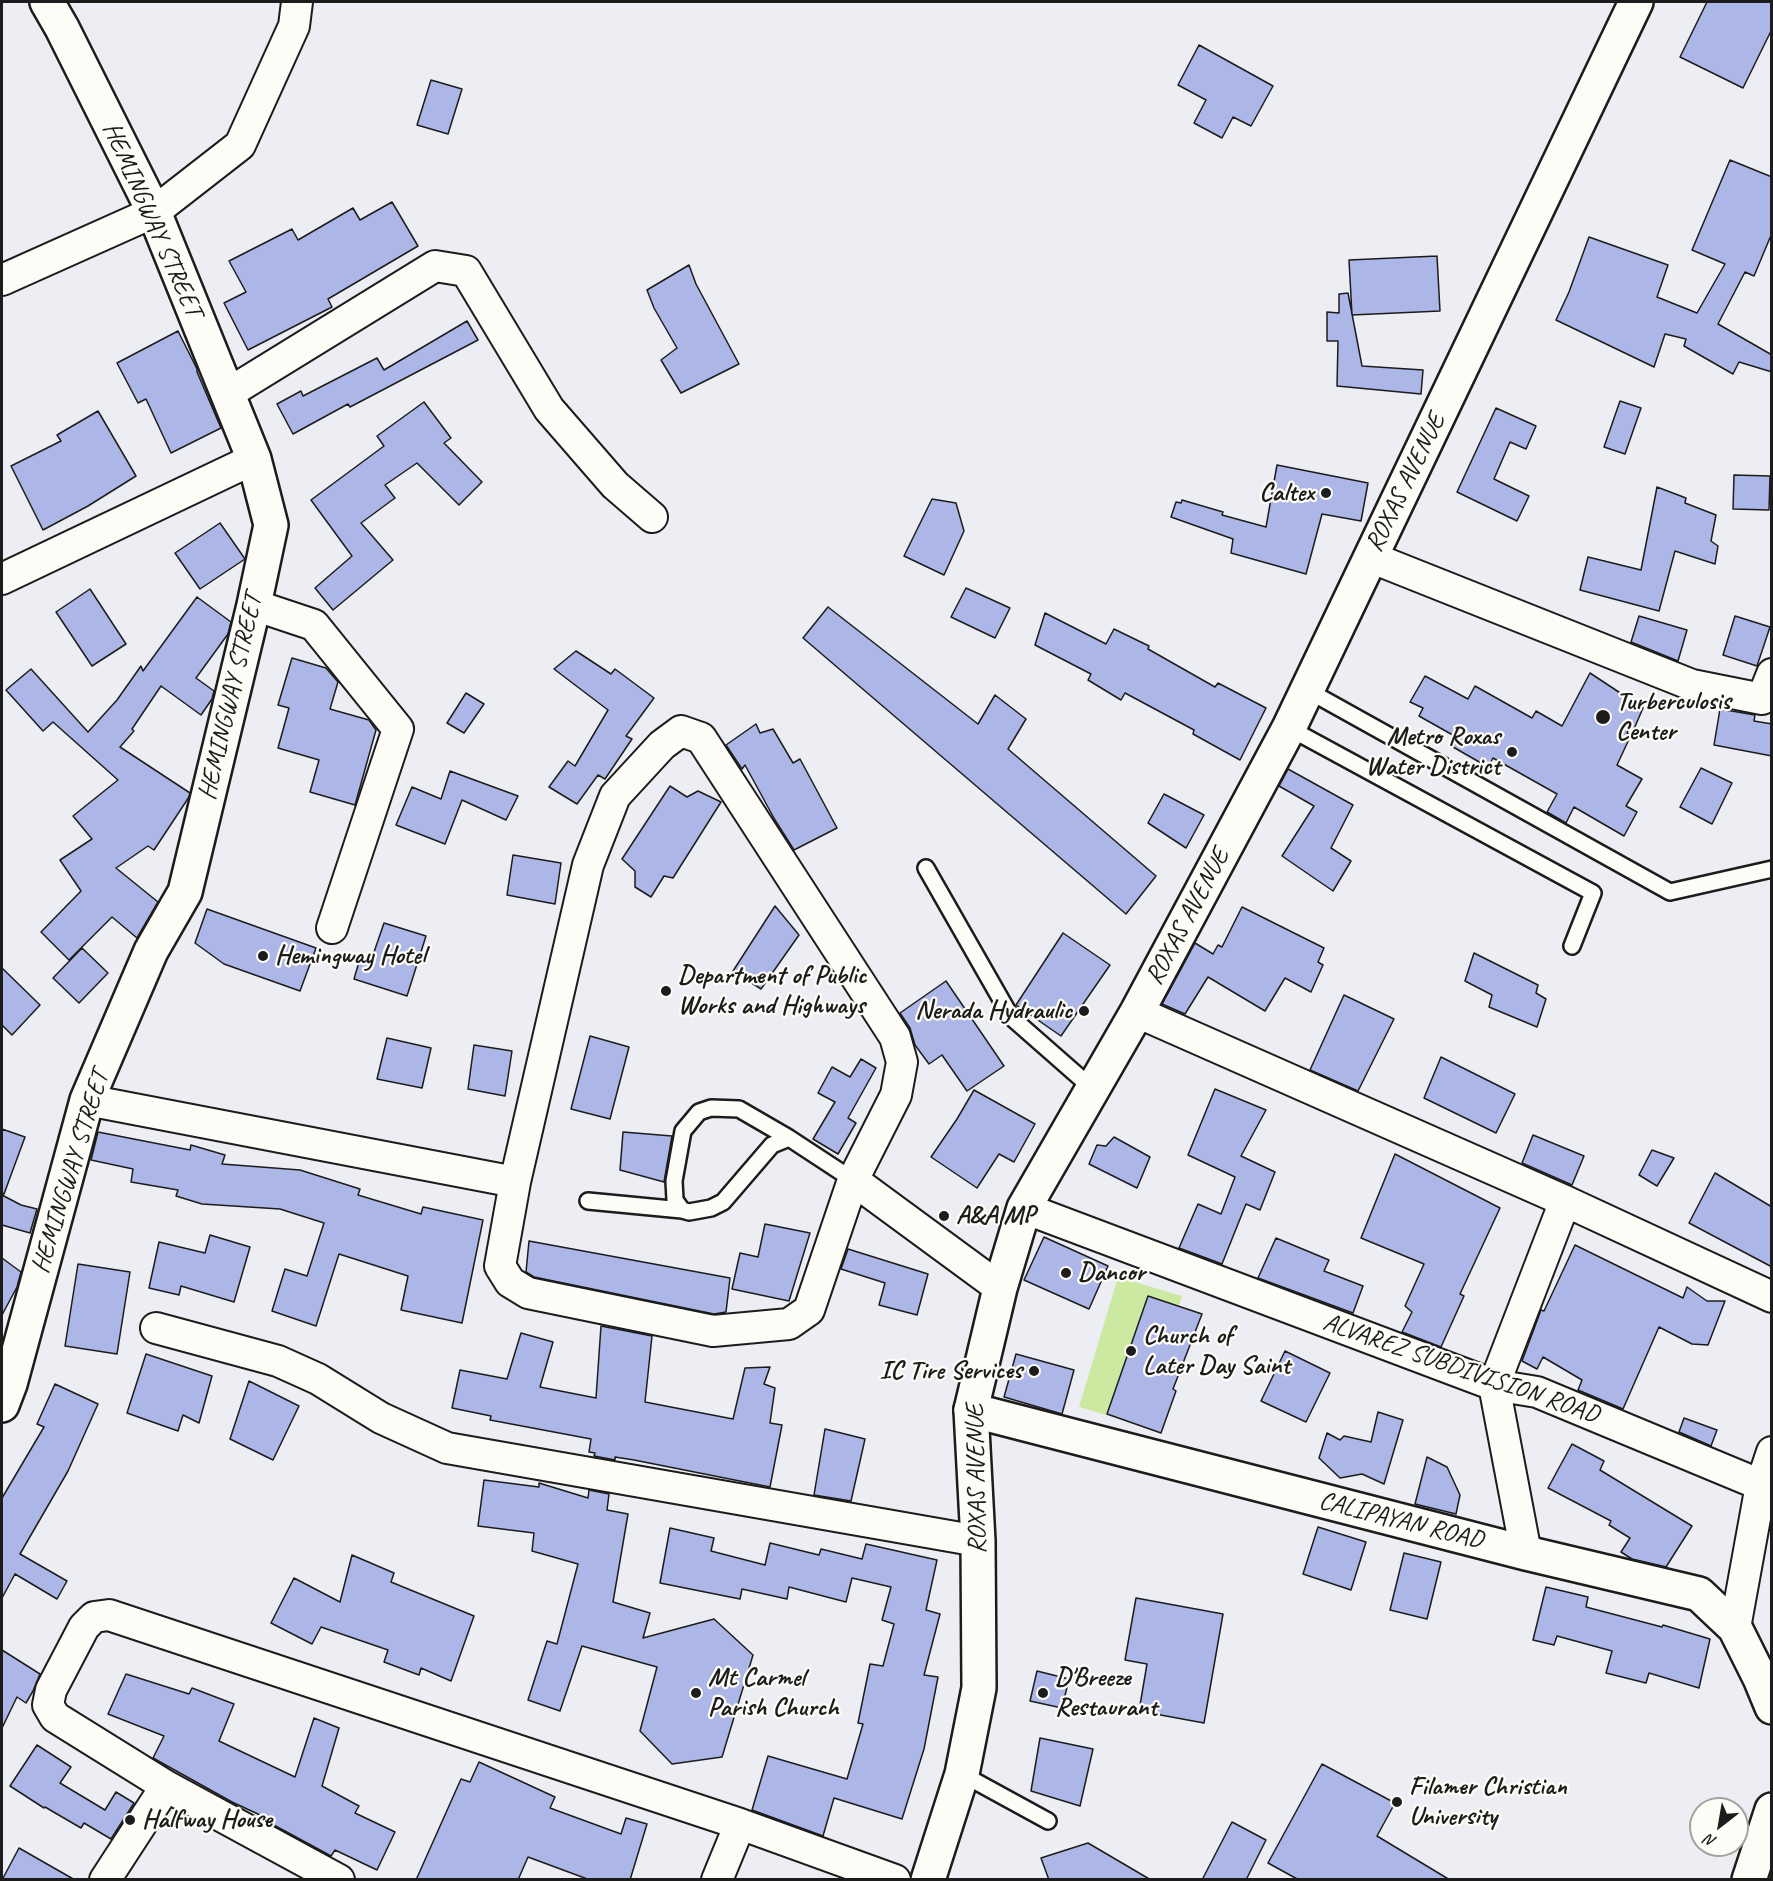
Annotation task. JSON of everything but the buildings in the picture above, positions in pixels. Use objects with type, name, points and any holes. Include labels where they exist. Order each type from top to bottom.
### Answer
[{"type":"main road","name":"HEMINGWAY STREET","points":[[2,1405],[10,1384],[87,1100],[151,951],[185,892],[254,606],[271,525],[254,459],[154,212],[47,2]]},
{"type":"main road","name":"ROXAS AVENUE","points":[[928,1880],[962,1774],[979,1688],[978,1540],[971,1410],[1000,1288],[1024,1209],[1137,1012],[1289,728],[1630,4]]},
{"type":"main road","name":"CALIPAYAN ROAD","points":[[971,1410],[1526,1553],[1699,1594],[1735,1628],[1772,1707]]},
{"type":"main road","points":[[1749,1880],[1772,1810]]},
{"type":"street","points":[[2,280],[154,212],[240,145],[294,26],[297,2]]},
{"type":"street","points":[[227,394],[435,266],[466,271],[549,409],[615,485],[652,517]]},
{"type":"street","points":[[2,579],[254,459]]},
{"type":"street","points":[[1370,557],[1692,685],[1762,699],[1772,675]]},
{"type":"street","points":[[254,606],[314,625],[398,729],[332,927]]},
{"type":"street","points":[[681,731],[701,738],[895,1037],[902,1062],[896,1095],[853,1180],[810,1310],[789,1324],[713,1330],[528,1293],[510,1282],[500,1266],[515,1182],[588,865],[615,796],[662,745],[681,731]]},
{"type":"street","points":[[1137,1012],[1565,1201],[1772,1297]]},
{"type":"street","points":[[87,1100],[515,1182]]},
{"type":"street","points":[[853,1180],[1000,1288]]},
{"type":"street","points":[[1526,1553],[1494,1385],[1565,1201]]},
{"type":"street","name":"ALVAREZ SUBDIVISION ROAD","points":[[1024,1209],[1494,1385],[1537,1392],[1761,1485]]},
{"type":"street","points":[[156,1328],[278,1361],[318,1379],[381,1418],[447,1448],[978,1540]]},
{"type":"street","points":[[1735,1628],[1761,1485],[1772,1452]]},
{"type":"street","points":[[339,1880],[166,1786],[55,1717],[48,1706],[51,1690],[84,1627],[94,1617],[109,1615],[740,1824],[895,1880]]},
{"type":"street","points":[[105,1880],[166,1786]]},
{"type":"street","points":[[717,1880],[740,1824]]},
{"type":"lane","points":[[1307,690],[1670,892],[1772,869]]},
{"type":"lane","points":[[1289,728],[1593,893],[1572,946]]},
{"type":"lane","points":[[926,868],[1011,1017],[1093,1089]]},
{"type":"lane","points":[[682,1210],[675,1200],[674,1181],[683,1131],[699,1112],[711,1108],[738,1109],[789,1138],[853,1180]]},
{"type":"lane","points":[[588,1201],[689,1212],[711,1208],[723,1202],[771,1145],[789,1138]]},
{"type":"lane","points":[[962,1774],[1048,1821]]},
{"type":"green space","name":"Church of Later Day Saint","points":[[1118,1277],[1182,1296],[1144,1426],[1079,1407]]},
{"type":"place","name":"Caltex","points":[[1326,493]]},
{"type":"place","name":"Turberculosis Center","points":[[1603,717]]},
{"type":"place","name":"Metro Roxas Water District","points":[[1512,752]]},
{"type":"place","name":"Hemingway Hotel","points":[[263,956]]},
{"type":"place","name":"Department of Public Works and Highways","points":[[666,991]]},
{"type":"place","name":"Nerada Hydraulic","points":[[1084,1011]]},
{"type":"place","name":"A&A MP","points":[[944,1216]]},
{"type":"place","name":"Dancor","points":[[1066,1273]]},
{"type":"place","name":"Church of Later Day Saint","points":[[1131,1351]]},
{"type":"place","name":"IC Tire Services","points":[[1034,1371]]},
{"type":"place","name":"Mt Carmel Parish Church","points":[[696,1693]]},
{"type":"place","name":"D'Breeze Restaurant","points":[[1043,1693]]},
{"type":"place","name":"Filamer Christian University","points":[[1397,1802]]},
{"type":"place","name":"Halfway House","points":[[130,1820]]}]
